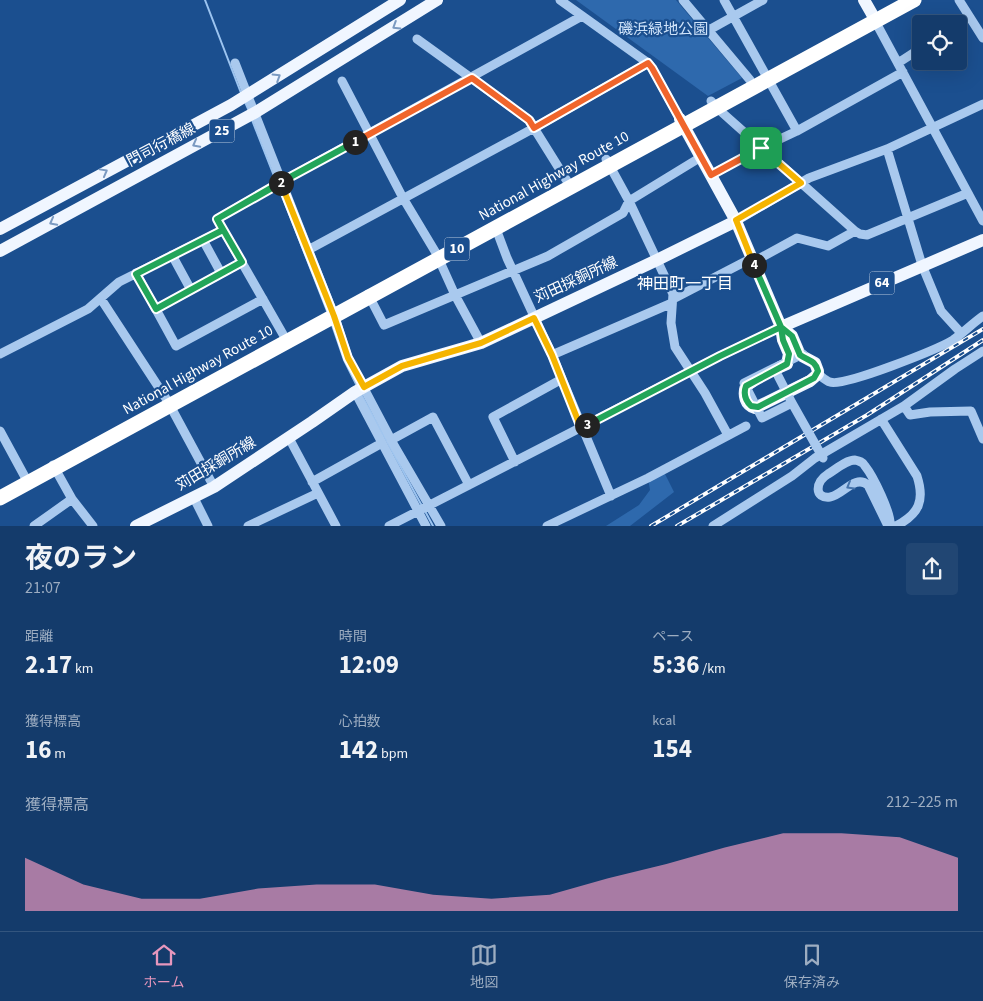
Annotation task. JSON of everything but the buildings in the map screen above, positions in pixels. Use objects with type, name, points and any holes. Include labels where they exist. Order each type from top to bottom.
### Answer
[{"type":"highway","name":"National Highway Route 10","points":[[874,17],[897,0]]},
{"type":"highway","name":"National Highway Route 10","points":[[494,224],[874,17],[914,0]]},
{"type":"highway","name":"National Highway Route 10","points":[[714,104],[750,80],[766,76]]},
{"type":"highway","name":"National Highway Route 10","points":[[169,403],[284,336],[368,294],[438,256],[567,181],[608,162]]},
{"type":"highway","name":"National Highway Route 10","points":[[0,498],[53,465],[333,312]]},
{"type":"highway","name":"National Highway Route 10","points":[[0,490],[53,465]]},
{"type":"main road","name":"門司行橋線","points":[[0,229],[248,94],[400,0]]},
{"type":"main road","name":"門司行橋線","points":[[0,251],[256,112],[437,0]]},
{"type":"main road","points":[[864,0],[874,17]]},
{"type":"main road","points":[[681,122],[736,220],[781,327],[783,340],[789,354],[787,364],[746,386],[745,397],[749,404],[755,408],[814,378],[818,374],[814,362],[800,355],[792,336],[781,327]]},
{"type":"main road","name":"苅田採銅所線","points":[[136,526],[214,487],[360,389],[402,366],[481,343],[657,260],[736,220]]},
{"type":"main road","name":"64","points":[[781,327],[983,240]]},
{"type":"street","points":[[560,0],[648,63],[681,122]]},
{"type":"street","points":[[682,0],[750,80]]},
{"type":"street","points":[[724,0],[797,132]]},
{"type":"street","points":[[709,30],[763,0]]},
{"type":"street","points":[[959,0],[983,38]]},
{"type":"street","points":[[284,336],[217,219],[582,16]]},
{"type":"street","points":[[874,17],[983,221]]},
{"type":"street","points":[[416,40],[529,120],[567,181]]},
{"type":"street","points":[[898,63],[912,54]]},
{"type":"street","points":[[236,63],[382,443],[426,526]]},
{"type":"street","points":[[308,250],[534,128],[648,63]]},
{"type":"street","points":[[711,175],[761,148],[797,132],[903,72]]},
{"type":"street","points":[[342,81],[403,198],[438,256],[455,295],[481,343]]},
{"type":"street","points":[[714,104],[761,148],[860,234],[867,235],[968,192]]},
{"type":"street","points":[[736,220],[808,178],[887,149],[983,104]]},
{"type":"street","points":[[887,149],[922,265],[941,311],[961,333]]},
{"type":"street","points":[[368,294],[384,325],[548,256],[623,213],[629,201],[701,157]]},
{"type":"street","points":[[608,162],[657,260],[673,301],[671,323],[673,340],[678,353],[710,400],[728,435]]},
{"type":"street","points":[[494,224],[513,271],[552,355],[611,496]]},
{"type":"street","points":[[0,354],[88,309],[119,282],[223,230]]},
{"type":"street","points":[[552,355],[673,301],[797,238],[828,246],[855,231]]},
{"type":"street","points":[[203,240],[221,273]]},
{"type":"street","points":[[172,255],[191,290]]},
{"type":"street","points":[[156,309],[242,262]]},
{"type":"street","points":[[136,274],[176,346],[263,300]]},
{"type":"street","points":[[101,299],[169,403],[214,487]]},
{"type":"street","points":[[818,374],[831,382],[838,383],[912,358],[953,339],[983,316]]},
{"type":"street","points":[[389,526],[691,371],[781,327]]},
{"type":"street","points":[[713,526],[792,476],[815,458],[904,406],[954,369],[983,351]]},
{"type":"street","points":[[792,403],[762,418],[744,383],[803,354]]},
{"type":"street","points":[[774,368],[823,458]]},
{"type":"street","points":[[514,462],[493,418],[562,379]]},
{"type":"street","points":[[360,389],[441,526]]},
{"type":"street","points":[[904,406],[910,415],[930,412],[971,412],[983,440]]},
{"type":"street","points":[[391,440],[433,417],[469,485]]},
{"type":"street","points":[[881,419],[917,476],[920,487],[921,497],[916,510],[909,518],[896,526]]},
{"type":"street","points":[[547,526],[611,496],[746,426]]},
{"type":"street","points":[[0,431],[25,477]]},
{"type":"street","points":[[289,438],[336,526]]},
{"type":"street","points":[[312,482],[382,443]]},
{"type":"street","points":[[856,460],[863,463],[891,517],[889,526],[868,485],[858,482],[834,496],[827,497],[823,496],[818,490],[820,480],[849,462],[856,460]]},
{"type":"street","points":[[53,465],[72,499],[93,526]]},
{"type":"street","points":[[248,526],[318,493]]},
{"type":"street","points":[[194,498],[208,526]]},
{"type":"street","points":[[34,526],[72,499]]},
{"type":"green space","name":"磯浜緑地公園","points":[[576,0],[676,0],[742,78],[708,96]]},
{"type":"green space","points":[[663,470],[674,492],[630,526],[606,526],[639,505],[650,490],[648,478]]},
{"type":"waterway","points":[[205,0],[241,93]]},
{"type":"waterway","points":[[245,102],[249,111]]},
{"type":"waterway","points":[[252,120],[276,181]]},
{"type":"waterway","points":[[279,188],[327,311]]},
{"type":"waterway","points":[[332,325],[344,360],[357,386]]},
{"type":"waterway","points":[[361,394],[422,506]]},
{"type":"waterway","points":[[425,511],[433,526]]},
{"type":"railway","points":[[651,526],[983,329]]},
{"type":"railway","points":[[677,526],[867,415],[983,340]]},
{"type":"district","name":"神田町一丁目","points":[[685,284]]},
{"type":"route","points":[[761,148],[711,175],[648,63],[534,128],[529,120],[472,78],[281,182],[217,219],[223,230],[136,274],[156,309],[242,262],[217,219],[281,182],[334,316],[348,358],[364,387],[402,366],[481,343],[534,318],[552,355],[581,428],[720,356],[781,327],[789,359],[787,364],[746,386],[745,397],[749,404],[755,408],[814,378],[818,374],[814,362],[800,355],[792,336],[781,327],[736,220],[801,183],[761,148]]}]
